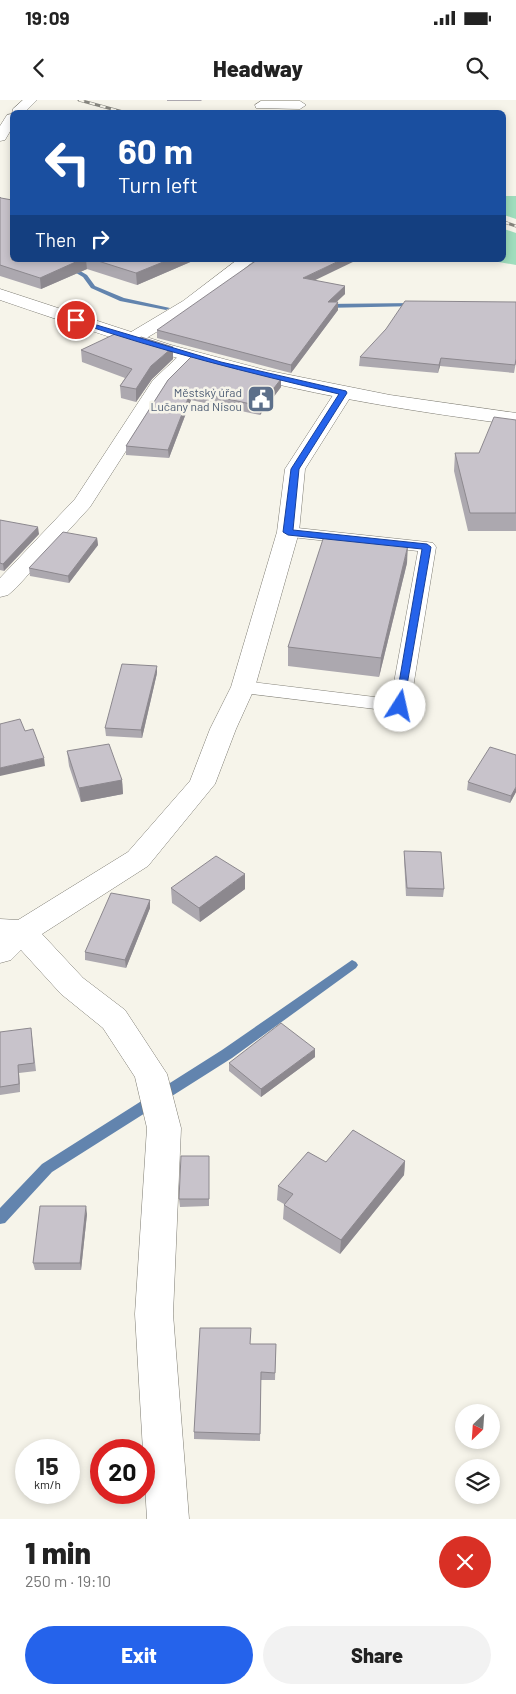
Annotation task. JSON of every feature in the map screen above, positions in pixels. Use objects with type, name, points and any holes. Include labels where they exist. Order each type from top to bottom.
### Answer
[{"type":"street","points":[[20,110],[31,100]]},
{"type":"street","points":[[261,106],[300,105]]},
{"type":"street","points":[[0,137],[10,121]]},
{"type":"street","points":[[132,339],[189,305],[244,262]]},
{"type":"street","points":[[0,294],[132,339],[264,376],[344,393],[436,409],[516,419]]},
{"type":"street","points":[[0,590],[83,503],[160,384],[189,356]]},
{"type":"street","points":[[168,1519],[154,1314],[164,1128],[151,1074],[114,1019],[7,937],[138,860],[202,784],[223,729],[243,687],[288,532],[295,469],[344,393]]},
{"type":"lane","points":[[243,687],[400,706],[427,547],[288,532]]},
{"type":"green space","points":[[506,196],[516,196],[516,219],[506,216]]},
{"type":"green space","points":[[506,230],[516,233],[516,265],[499,262],[506,262]]},
{"type":"building","points":[[0,197],[10,200],[10,262],[76,262],[40,278],[0,265]]},
{"type":"building","points":[[101,262],[163,262],[136,273]]},
{"type":"building","points":[[254,262],[337,262],[303,278],[345,286],[328,302],[338,302],[291,365],[157,330]]},
{"type":"building","points":[[405,301],[516,302],[515,365],[441,358],[439,365],[360,357],[386,329]]},
{"type":"building","points":[[117,333],[137,340],[141,337],[173,347],[151,366],[136,389],[120,386],[132,369],[81,350]]},
{"type":"building","points":[[192,356],[281,379],[260,406],[191,391],[168,450],[126,446],[168,380]]},
{"type":"building","points":[[494,417],[516,420],[516,513],[470,513],[455,453],[479,453]]},
{"type":"building","points":[[0,520],[38,527],[3,564],[0,563]]},
{"type":"building","points":[[63,532],[97,538],[68,576],[29,568]]},
{"type":"building","points":[[324,536],[408,545],[381,658],[288,647]]},
{"type":"building","points":[[122,664],[157,666],[141,730],[105,728]]},
{"type":"building","points":[[20,719],[25,731],[33,729],[44,758],[0,768],[0,724]]},
{"type":"building","points":[[109,744],[122,780],[79,788],[67,751]]},
{"type":"building","points":[[490,747],[516,755],[516,787],[511,796],[468,782]]},
{"type":"building","points":[[404,851],[441,852],[444,889],[407,888]]},
{"type":"building","points":[[216,856],[245,874],[199,908],[171,888]]},
{"type":"building","points":[[111,893],[150,900],[125,960],[85,952]]},
{"type":"building","points":[[281,1023],[315,1049],[261,1089],[229,1063]]},
{"type":"building","points":[[31,1028],[34,1063],[18,1065],[19,1084],[0,1087],[0,1032]]},
{"type":"building","points":[[353,1130],[405,1161],[341,1240],[284,1205],[293,1194],[278,1186],[308,1152],[326,1162]]},
{"type":"building","points":[[181,1156],[209,1156],[209,1199],[179,1199]]},
{"type":"building","points":[[40,1206],[86,1206],[80,1263],[33,1263]]},
{"type":"building","points":[[200,1328],[251,1328],[250,1344],[276,1344],[275,1373],[261,1372],[260,1434],[194,1432]]},
{"type":"waterway","points":[[60,262],[85,276],[93,287],[122,300],[166,308]]},
{"type":"waterway","points":[[323,306],[417,305]]},
{"type":"waterway","points":[[0,1218],[47,1168],[227,1054],[352,965]]},
{"type":"railway","points":[[79,100],[116,110]]},
{"type":"railway","points":[[506,223],[516,226]]},
{"type":"place","name":"Městský úřad Lučany nad Nisou","points":[[261,399]]},
{"type":"route","points":[[76,320],[189,356],[264,376],[344,393],[295,469],[288,532],[427,547],[400,706]]}]
